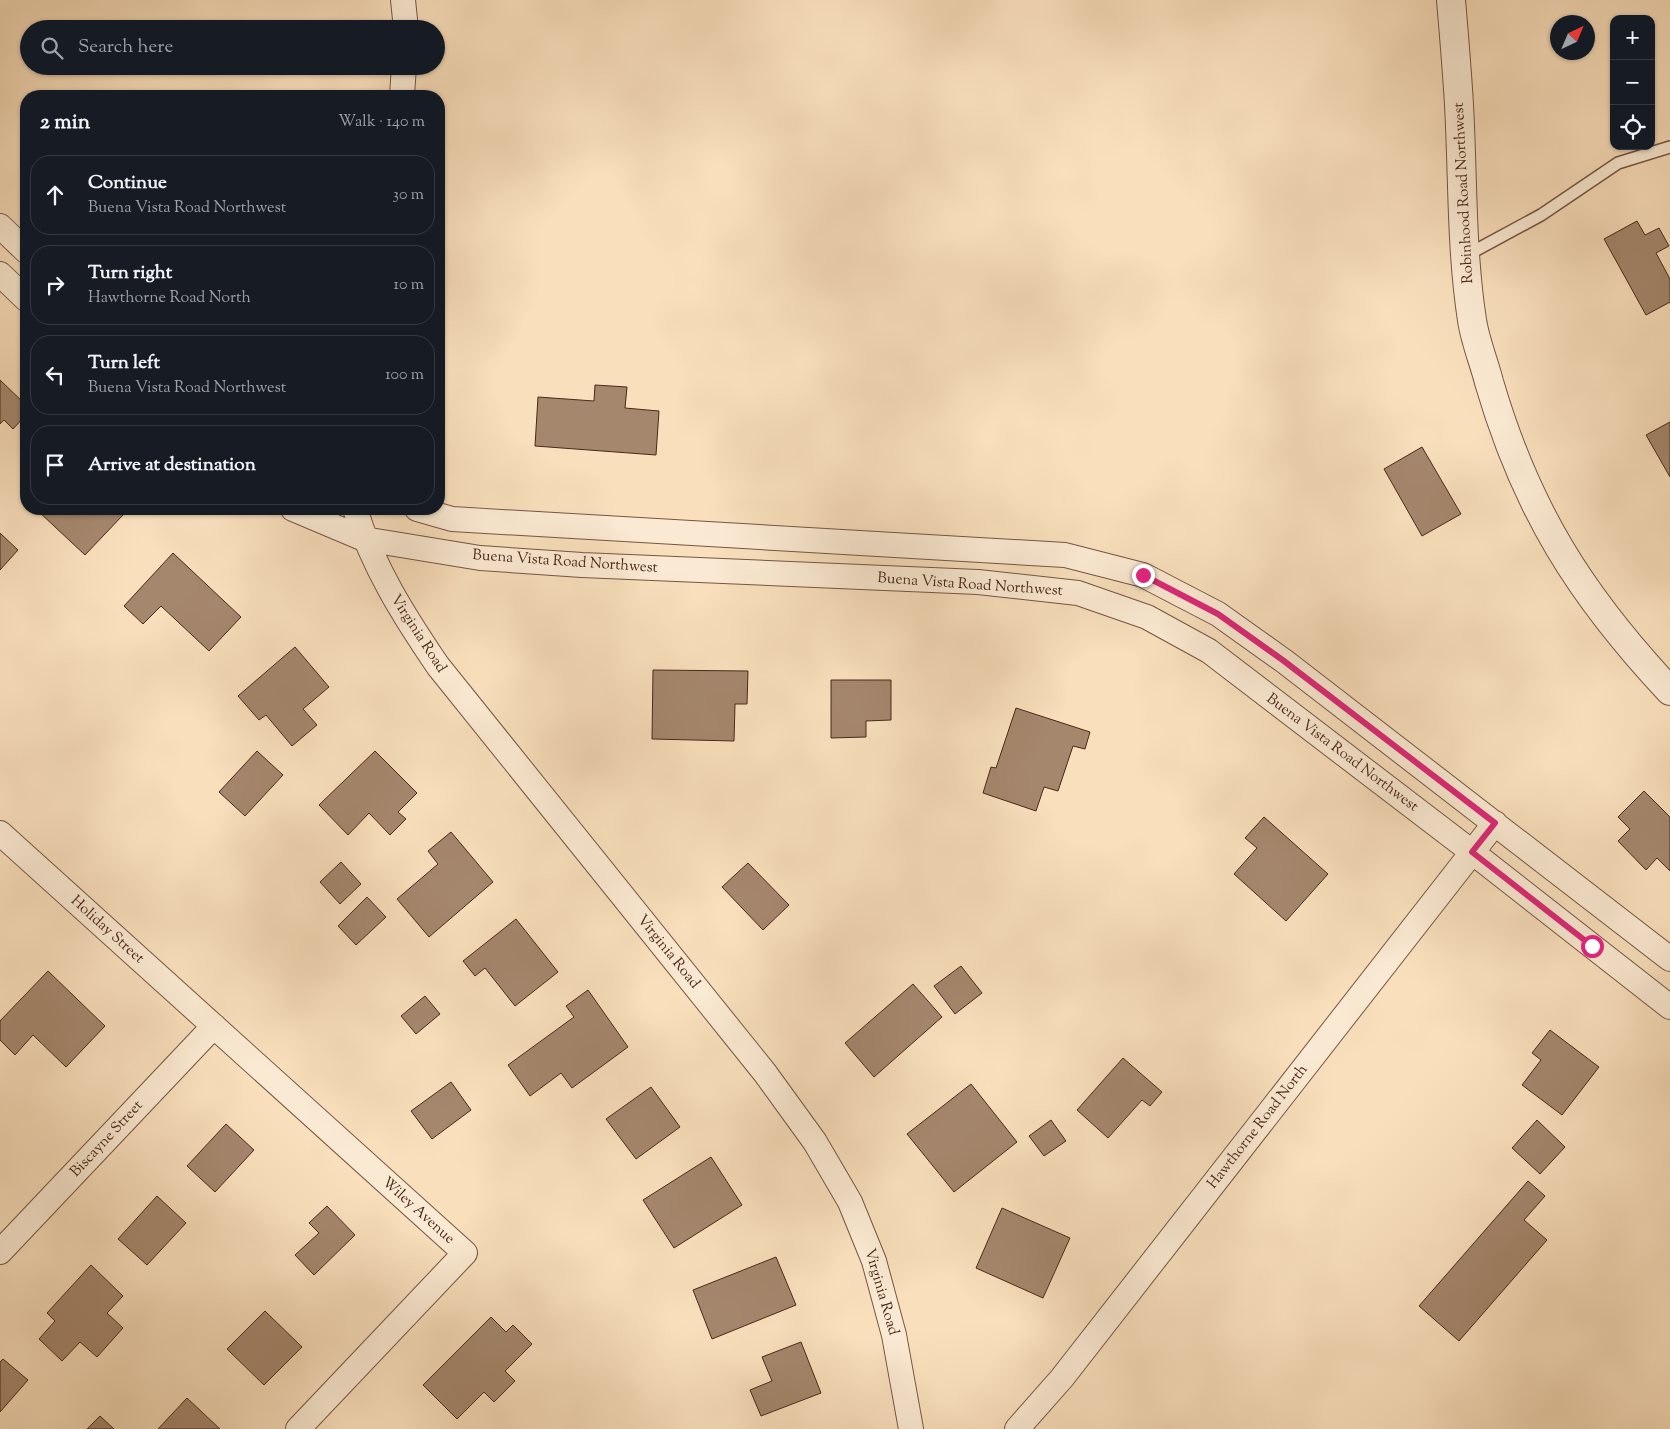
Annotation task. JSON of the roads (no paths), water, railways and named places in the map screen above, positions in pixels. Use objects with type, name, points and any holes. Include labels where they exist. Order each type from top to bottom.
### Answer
[{"type":"street","points":[[403,0],[405,20]]},
{"type":"street","name":"Robinhood Road Northwest","points":[[1451,0],[1459,105],[1465,256],[1472,322],[1493,394],[1514,460],[1543,521],[1589,595],[1628,646],[1670,691]]},
{"type":"street","points":[[402,90],[403,75]]},
{"type":"street","points":[[0,226],[20,245]]},
{"type":"street","points":[[0,274],[20,293]]},
{"type":"street","name":"Buena Vista Road Northwest","points":[[307,515],[364,539],[480,558],[582,565],[978,582],[1078,593],[1147,617],[1209,651],[1472,852],[1670,1007]]},
{"type":"street","name":"Virginia Road","points":[[357,515],[364,539],[394,600],[438,666],[765,1073],[815,1142],[850,1202],[874,1261],[894,1335],[911,1429]]},
{"type":"street","points":[[438,515],[452,519],[1065,555],[1143,575],[1218,614],[1284,661],[1670,959]]},
{"type":"street","name":"Hawthorne Road North","points":[[1017,1429],[1062,1378],[1495,823]]},
{"type":"street","name":"Holiday Street","points":[[0,833],[214,1026]]},
{"type":"street","name":"Biscayne Street","points":[[0,1252],[214,1026]]},
{"type":"street","name":"Wiley Avenue","points":[[214,1026],[465,1253],[298,1429]]},
{"type":"lane","points":[[1465,256],[1541,215],[1618,163],[1670,147]]}]
